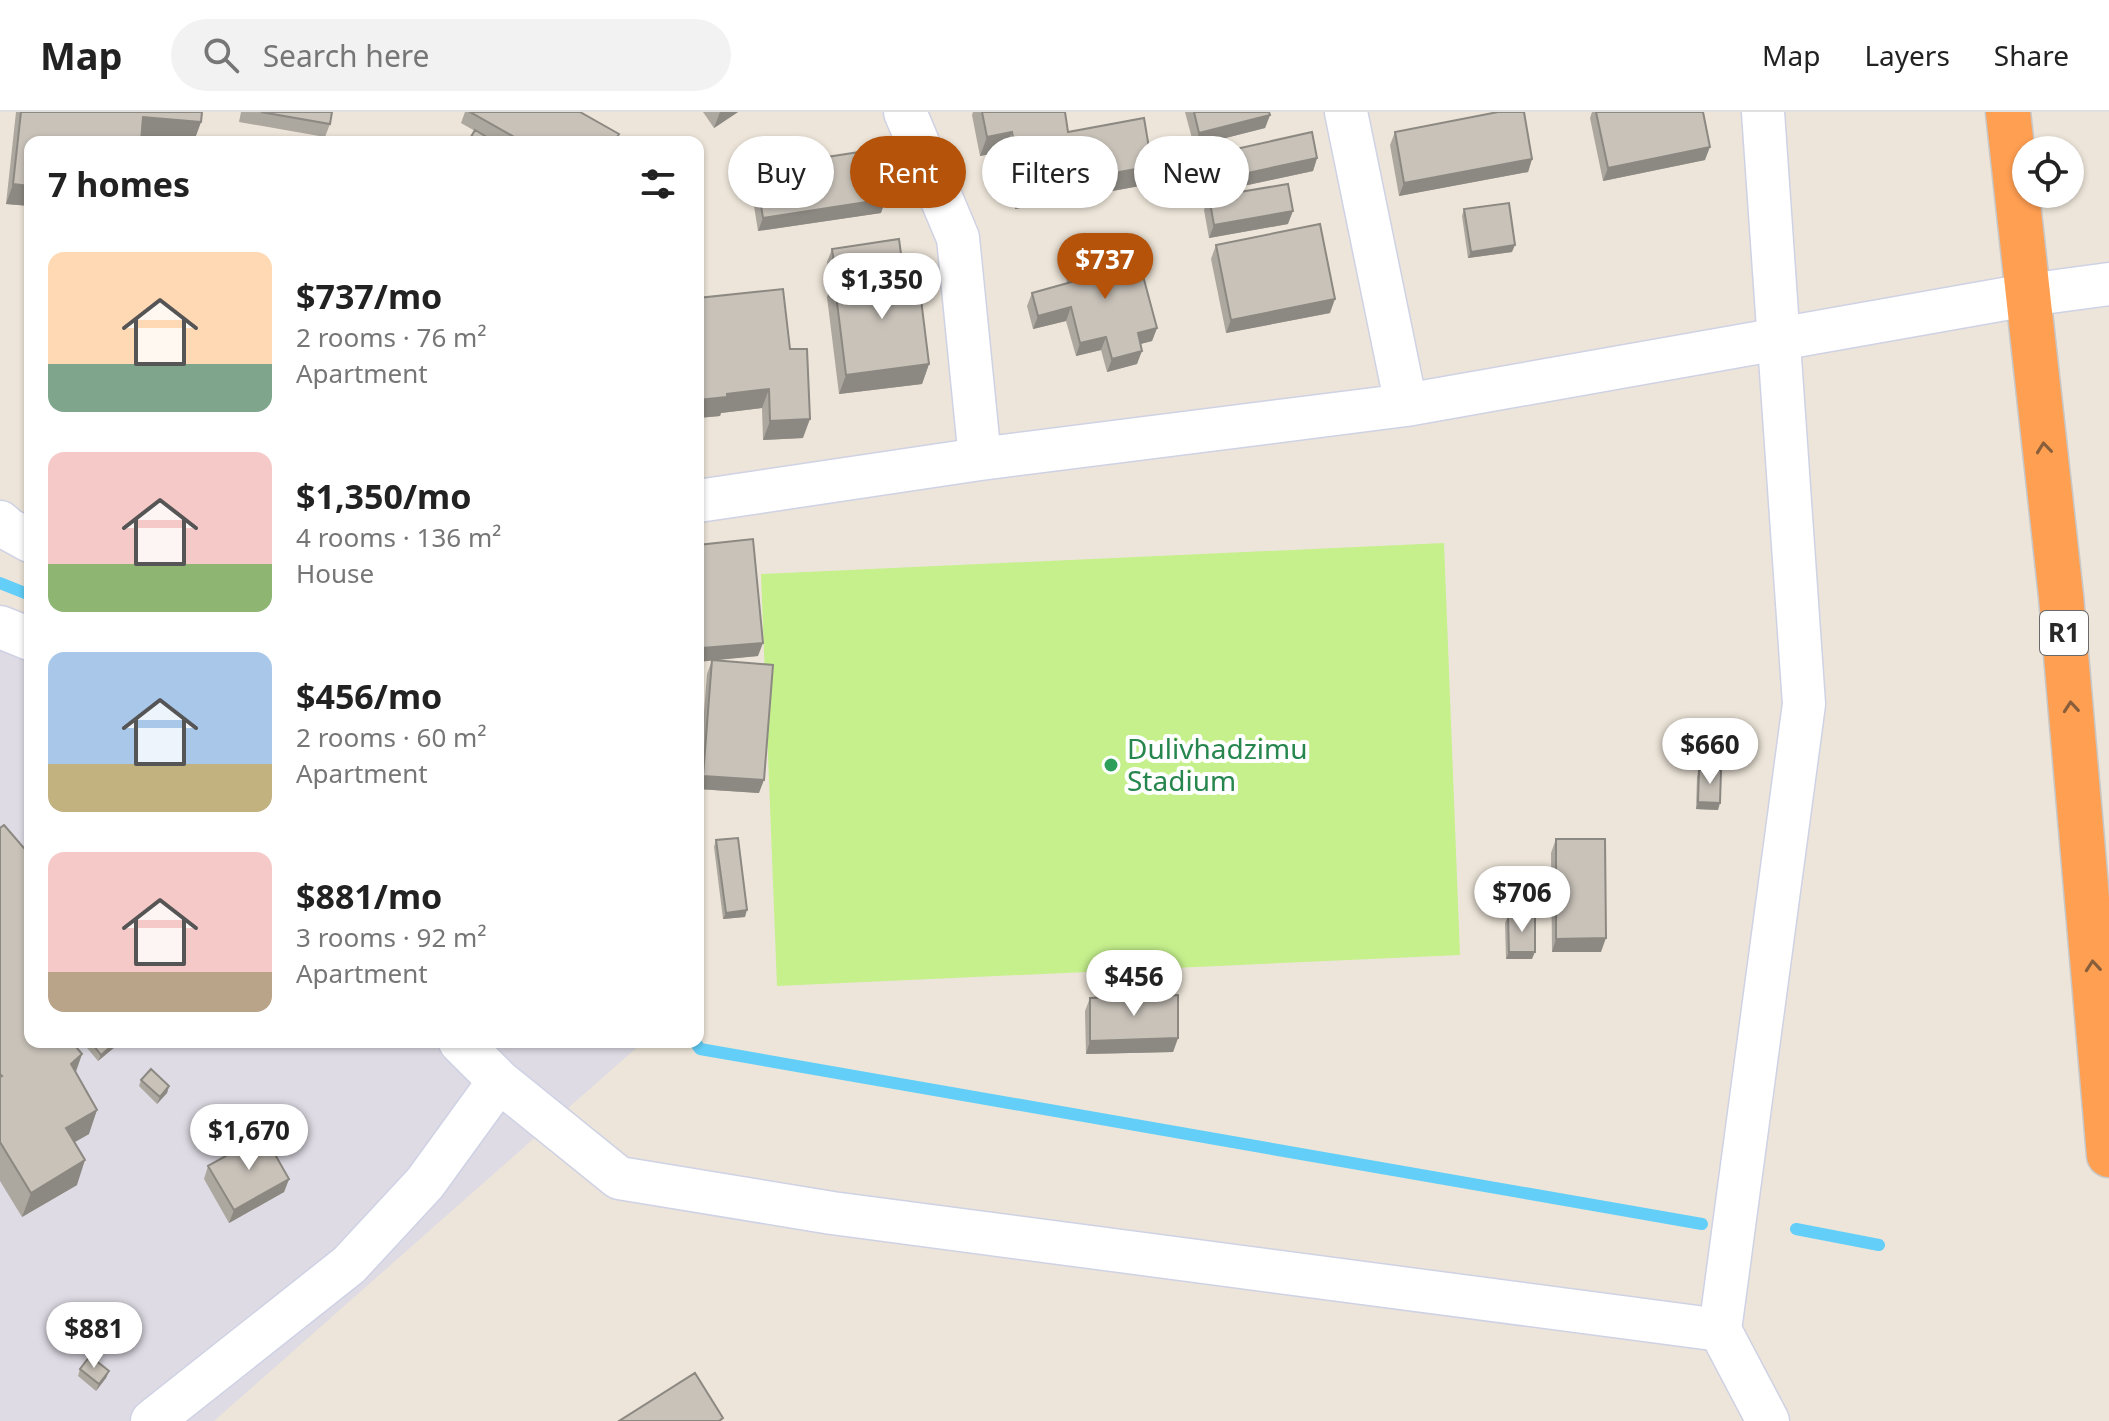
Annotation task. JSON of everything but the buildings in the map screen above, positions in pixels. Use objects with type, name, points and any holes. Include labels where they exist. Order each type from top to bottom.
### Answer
[{"type":"highway","name":"R1","points":[[2008,112],[2061,596],[2109,1155]]},
{"type":"street","points":[[905,112],[958,238],[980,459]]},
{"type":"street","points":[[1346,112],[1406,405]]},
{"type":"street","points":[[1763,112],[1804,704],[1720,1330],[1768,1421]]},
{"type":"street","points":[[704,500],[980,459],[1406,405],[2027,295],[2109,284]]},
{"type":"street","points":[[0,522],[24,538]]},
{"type":"street","points":[[0,627],[24,637]]},
{"type":"street","points":[[466,1048],[499,1081],[619,1178],[832,1213],[1720,1330]]},
{"type":"street","points":[[152,1421],[349,1265],[425,1183],[499,1081]]},
{"type":"shaded area","points":[[0,607],[12,613],[24,612],[24,1048],[636,1048],[214,1421],[0,1421]]},
{"type":"green space","name":"Dulivhadzimu Stadium","points":[[1444,543],[1460,955],[777,986],[761,574]]},
{"type":"waterway","points":[[0,583],[24,593]]},
{"type":"waterway","points":[[699,1048],[1702,1224]]},
{"type":"waterway","points":[[1796,1229],[1879,1245]]},
{"type":"place","name":"Dulivhadzimu Stadium","points":[[1111,765]]}]
